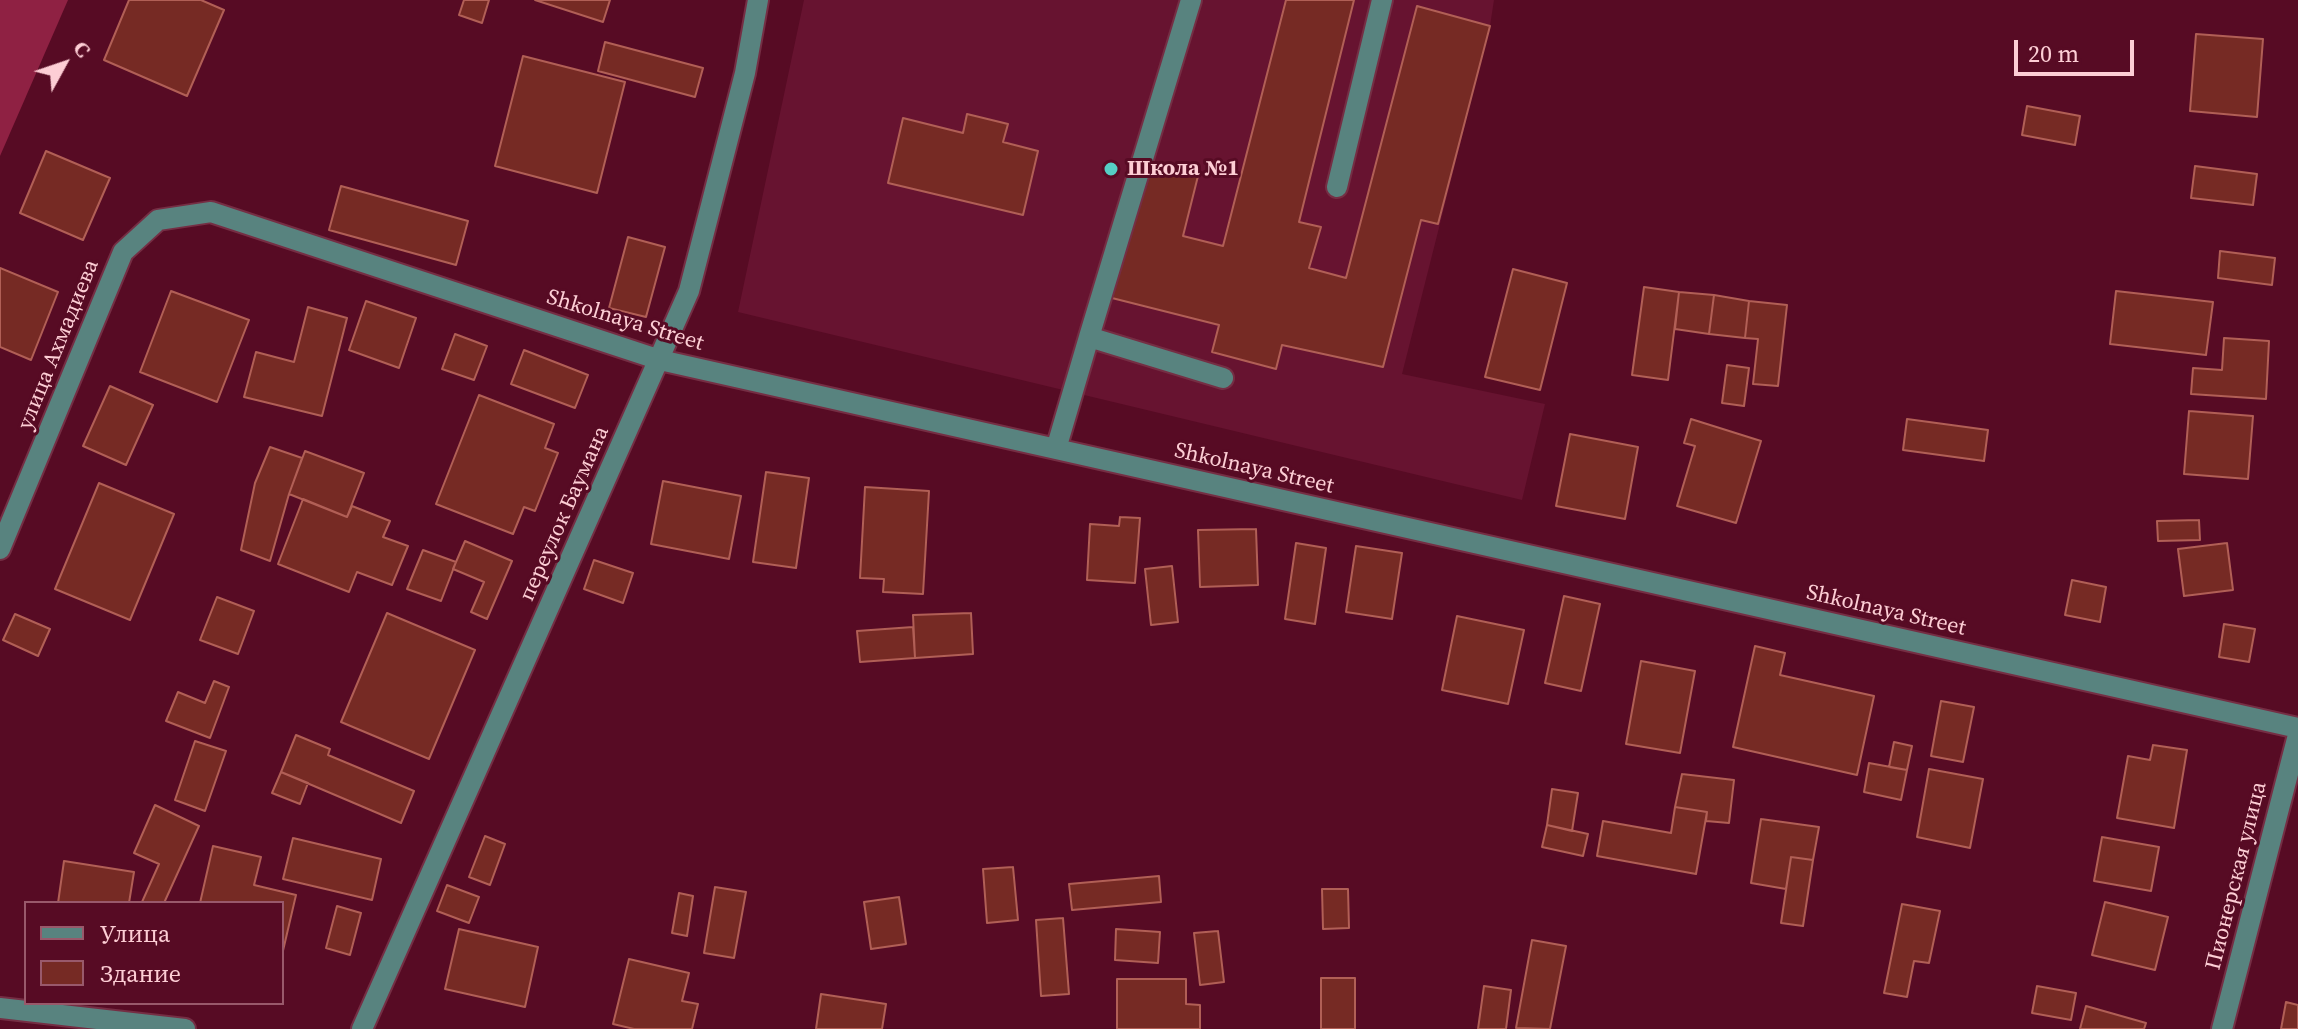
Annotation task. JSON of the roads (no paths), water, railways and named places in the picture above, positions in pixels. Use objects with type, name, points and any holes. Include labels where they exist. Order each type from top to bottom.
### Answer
[{"type":"street","name":"переулок Баумана","points":[[362,1029],[689,291],[745,73],[758,0]]},
{"type":"street","points":[[1056,449],[1191,0]]},
{"type":"street","points":[[1337,187],[1382,0]]},
{"type":"street","name":"Shkolnaya Street","points":[[211,212],[660,360],[2298,728]]},
{"type":"street","name":"улица Ахмадиева","points":[[0,549],[123,252],[158,220],[211,212]]},
{"type":"street","points":[[1089,337],[1223,378]]},
{"type":"street","name":"Пионерская улица","points":[[2222,1029],[2298,735]]},
{"type":"street","points":[[0,1008],[185,1029]]},
{"type":"place","name":"Школа №1","points":[[1111,169]]}]
